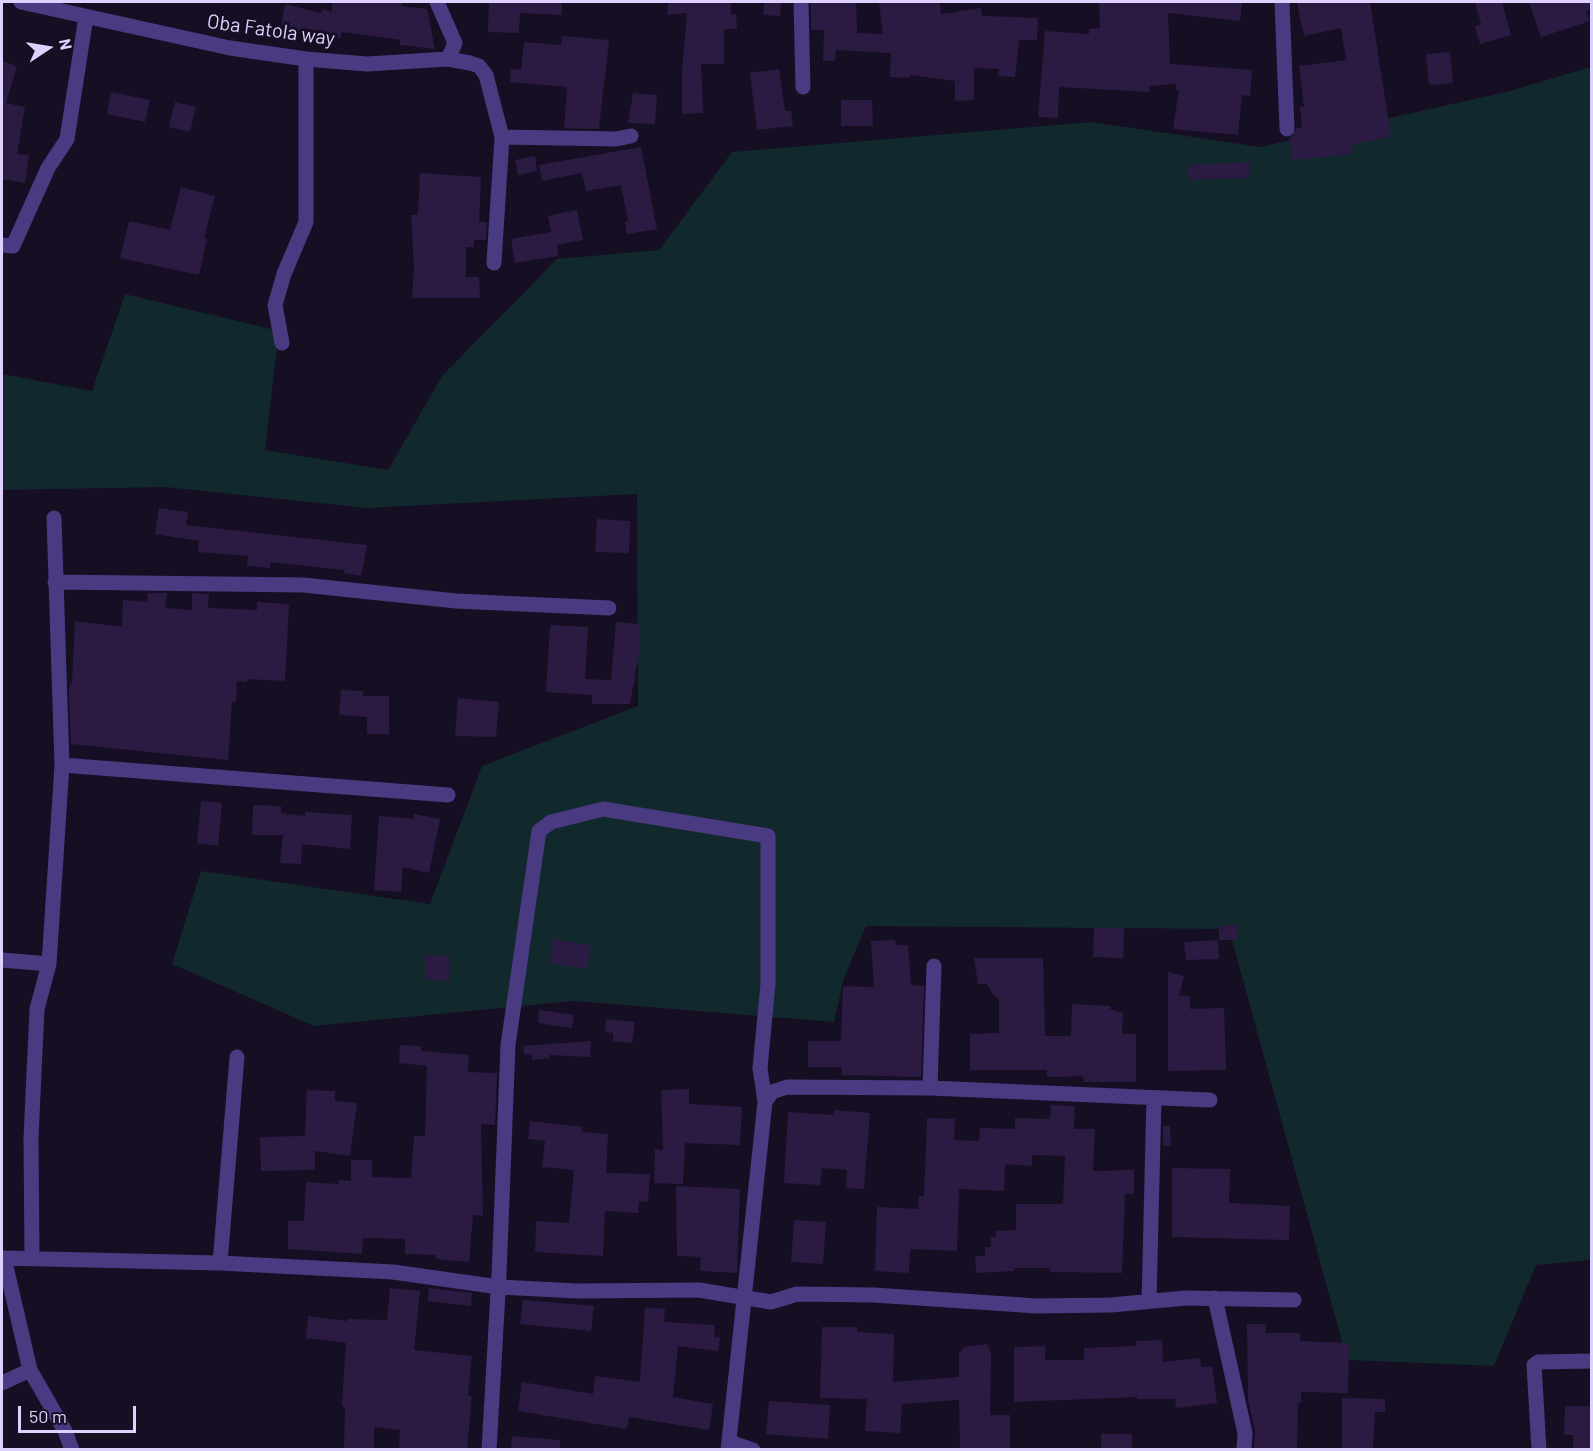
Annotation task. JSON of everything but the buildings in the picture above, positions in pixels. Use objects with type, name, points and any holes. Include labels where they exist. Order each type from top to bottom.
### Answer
[{"type":"street","name":"Oba Fatola way","points":[[21,2],[230,48],[306,59],[367,64],[448,59],[479,66],[486,75],[502,137],[494,263]]},
{"type":"street","points":[[437,2],[455,43],[448,59]]},
{"type":"street","points":[[801,2],[803,87]]},
{"type":"street","points":[[1282,2],[1287,129]]},
{"type":"street","points":[[2,245],[13,246],[48,168],[67,140],[86,17]]},
{"type":"street","points":[[282,343],[275,305],[284,274],[306,222],[306,59]]},
{"type":"street","points":[[502,137],[616,139],[631,136]]},
{"type":"street","points":[[32,1259],[31,1138],[37,1009],[49,964],[62,765],[54,518]]},
{"type":"street","points":[[55,582],[303,585],[456,601],[609,608]]},
{"type":"street","points":[[62,765],[448,795]]},
{"type":"street","points":[[489,1449],[499,1287],[508,1045],[539,831],[552,822],[603,808],[768,836],[768,984],[760,1068],[765,1102],[747,1297],[729,1446],[753,1449]]},
{"type":"street","points":[[2,960],[49,964]]},
{"type":"street","points":[[930,1088],[934,966]]},
{"type":"street","points":[[220,1263],[237,1057]]},
{"type":"street","points":[[765,1102],[772,1092],[787,1087],[930,1088],[1210,1100]]},
{"type":"street","points":[[1149,1302],[1154,1098]]},
{"type":"street","points":[[72,1449],[65,1431],[30,1370],[3,1258],[220,1263],[393,1272],[499,1287],[577,1291],[699,1290],[771,1302],[797,1294],[874,1295],[1037,1306],[1215,1298],[1294,1300]]},
{"type":"street","points":[[1215,1298],[1245,1433],[1244,1449]]},
{"type":"street","points":[[1539,1449],[1534,1365],[1538,1362],[1592,1361]]},
{"type":"street","points":[[2,1383],[30,1370]]},
{"type":"green space","points":[[1591,67],[1591,1260],[1536,1265],[1494,1366],[1347,1360],[1229,929],[866,926],[844,978],[834,1022],[574,1001],[314,1026],[172,964],[201,871],[430,904],[482,766],[638,706],[637,494],[367,508],[165,487],[2,490],[2,374],[92,391],[125,294],[279,331],[265,450],[388,470],[442,376],[557,259],[659,250],[732,152],[1092,122],[1260,147],[1506,92]]}]
